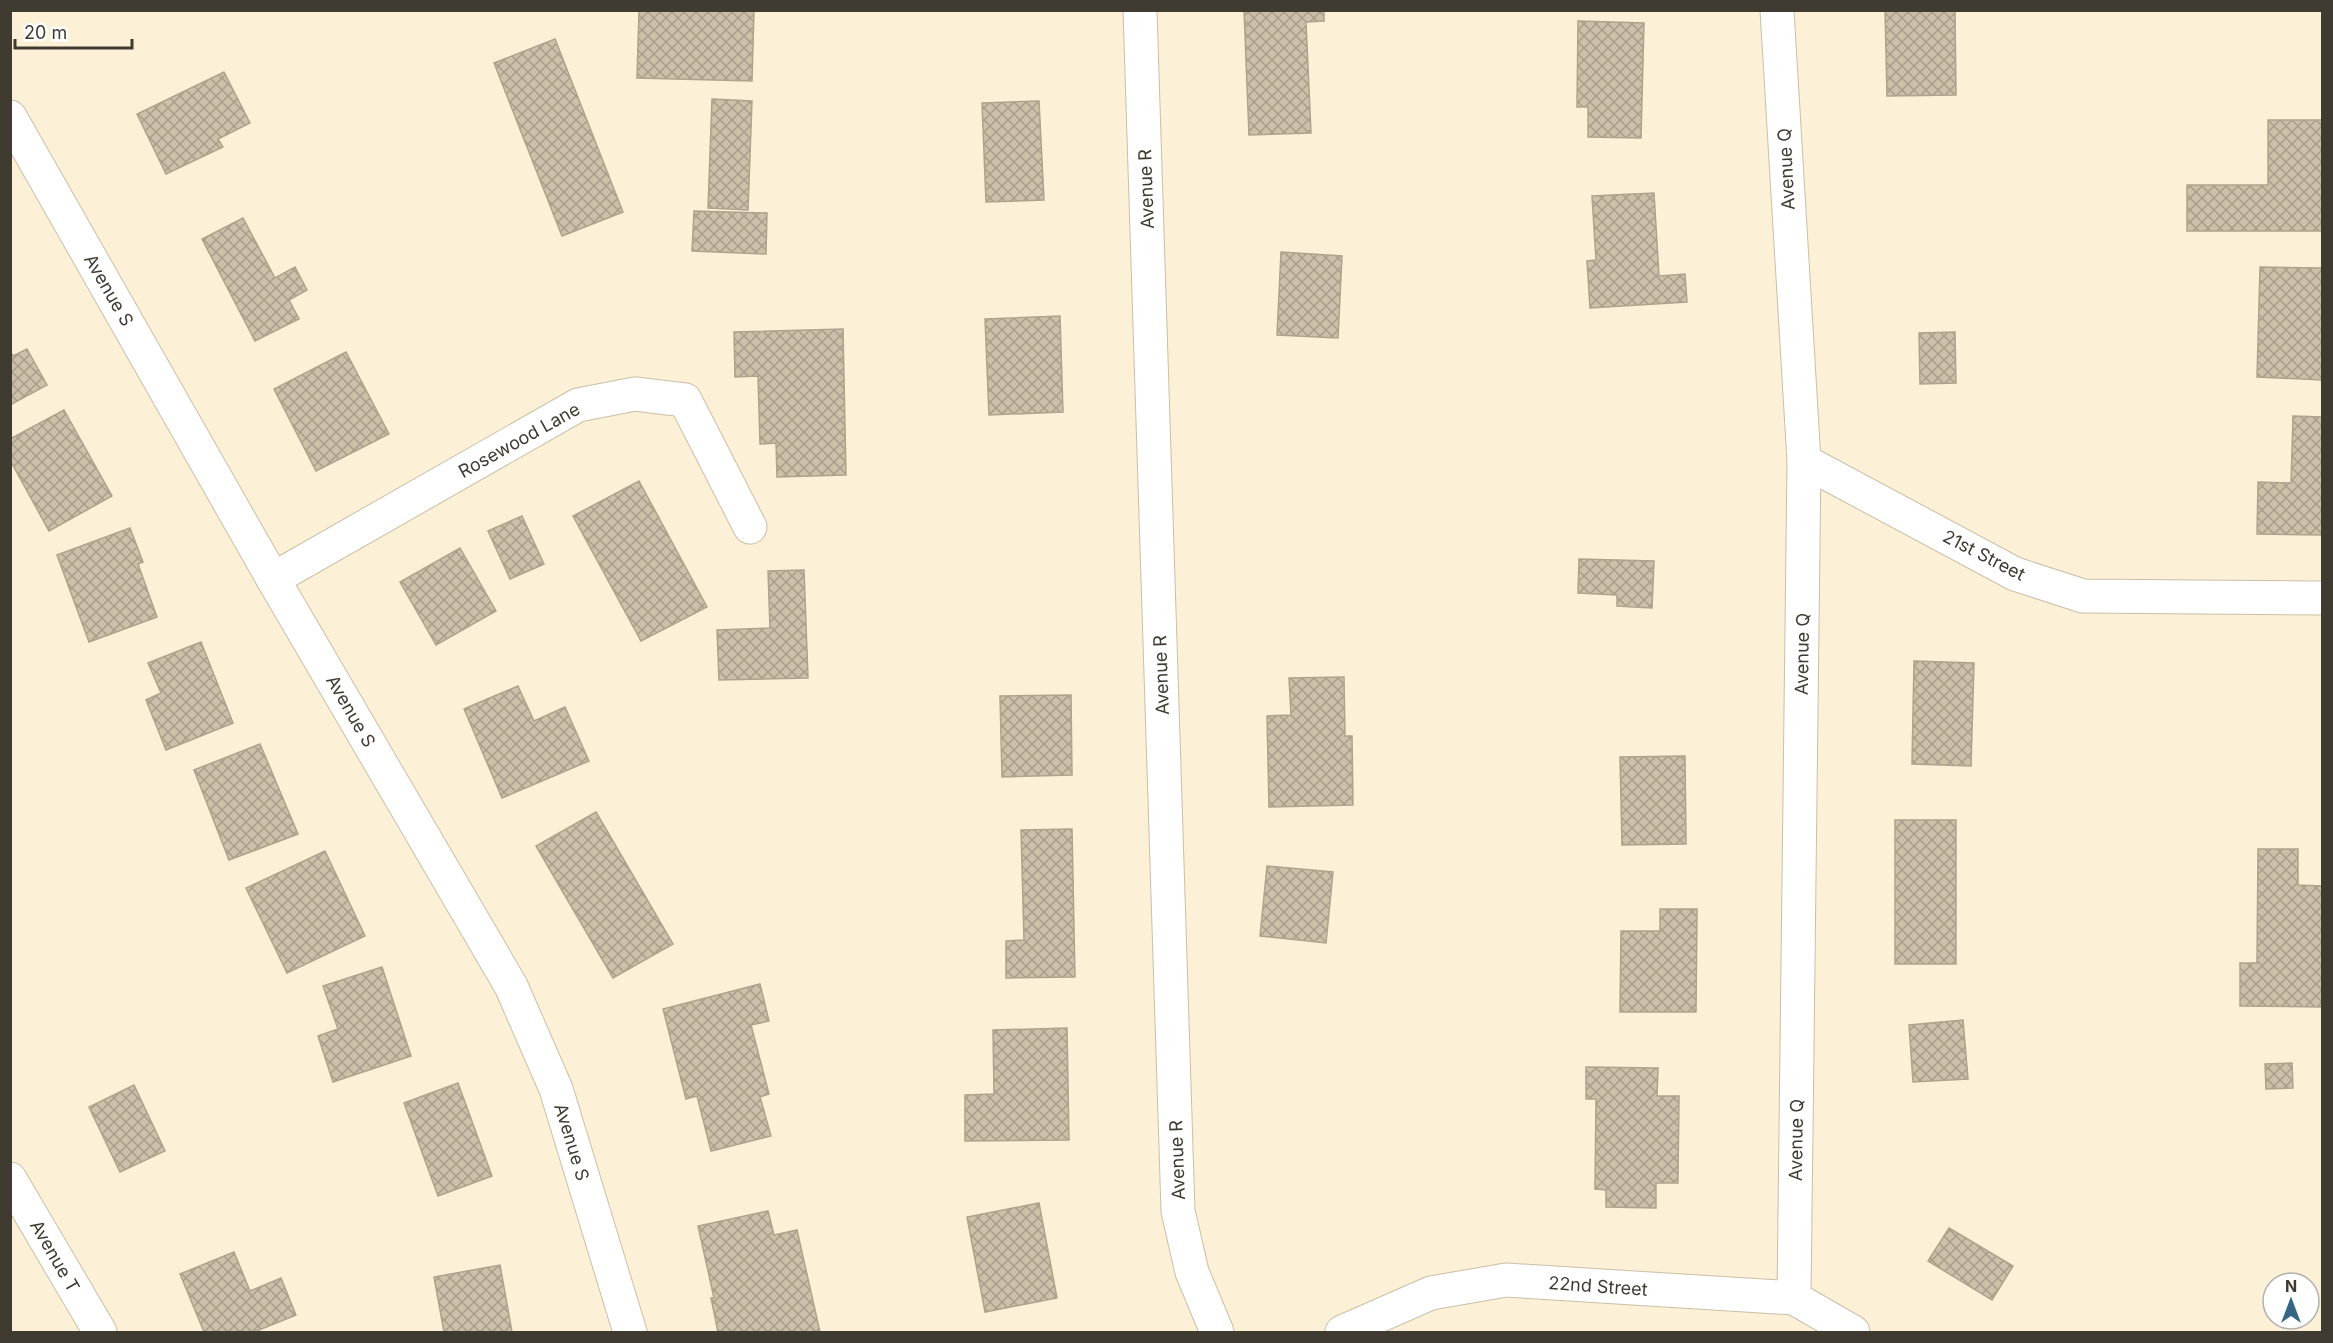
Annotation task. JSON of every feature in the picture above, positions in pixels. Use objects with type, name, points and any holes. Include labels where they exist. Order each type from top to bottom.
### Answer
[{"type":"street","name":"Avenue R","points":[[1140,10],[1178,1211],[1192,1272],[1217,1332]]},
{"type":"street","name":"Avenue Q","points":[[1777,10],[1804,461],[1794,1298]]},
{"type":"street","name":"Avenue S","points":[[10,117],[273,579],[511,986],[556,1089],[630,1332]]},
{"type":"street","name":"Rosewood Lane","points":[[273,579],[578,405],[635,393],[685,400],[750,527]]},
{"type":"street","name":"21st Street","points":[[1804,461],[2015,574],[2083,597],[2322,598]]},
{"type":"street","name":"Avenue T","points":[[10,1179],[100,1332]]},
{"type":"street","name":"22nd Street","points":[[1342,1332],[1431,1293],[1506,1280],[1794,1298],[1853,1332]]},
{"type":"building","points":[[639,10],[754,10],[752,81],[637,78]]},
{"type":"building","points":[[1244,10],[1324,10],[1324,21],[1306,22],[1311,133],[1249,135]]},
{"type":"building","points":[[1885,10],[1978,10],[1955,11],[1956,95],[1887,96]]},
{"type":"building","points":[[1578,21],[1644,23],[1641,138],[1588,137],[1588,107],[1577,107]]},
{"type":"building","points":[[555,39],[623,212],[562,236],[494,63]]},
{"type":"building","points":[[224,72],[250,123],[218,139],[223,147],[166,174],[137,114]]},
{"type":"building","points":[[712,99],[752,101],[748,210],[708,208]]},
{"type":"building","points":[[1039,101],[1044,200],[986,202],[982,103]]},
{"type":"building","points":[[2268,120],[2322,120],[2322,231],[2187,231],[2187,185],[2268,185]]},
{"type":"building","points":[[1654,193],[1659,276],[1685,274],[1687,302],[1590,308],[1587,261],[1596,260],[1592,196]]},
{"type":"building","points":[[694,211],[767,213],[766,254],[692,251]]},
{"type":"building","points":[[243,218],[275,278],[295,267],[307,290],[289,300],[299,319],[255,341],[202,239]]},
{"type":"building","points":[[1281,252],[1342,256],[1338,338],[1277,335]]},
{"type":"building","points":[[2260,267],[2322,268],[2322,380],[2257,377]]},
{"type":"building","points":[[1060,316],[1063,412],[989,415],[985,319]]},
{"type":"building","points":[[843,329],[846,475],[777,477],[776,443],[760,444],[758,376],[735,377],[734,332]]},
{"type":"building","points":[[1955,332],[1956,383],[1920,384],[1919,333]]},
{"type":"building","points":[[27,349],[47,385],[10,405],[10,351],[13,356]]},
{"type":"building","points":[[346,352],[389,434],[316,471],[274,389]]},
{"type":"building","points":[[64,410],[112,496],[49,531],[10,460],[10,439]]},
{"type":"building","points":[[2293,416],[2322,417],[2322,535],[2257,534],[2258,482],[2291,483]]},
{"type":"building","points":[[639,481],[707,607],[641,641],[573,516]]},
{"type":"building","points":[[522,516],[544,564],[510,579],[488,531]]},
{"type":"building","points":[[130,528],[143,562],[138,564],[157,617],[89,642],[57,555]]},
{"type":"building","points":[[460,548],[496,611],[436,645],[400,582]]},
{"type":"building","points":[[1579,559],[1654,561],[1652,608],[1617,606],[1617,595],[1578,593]]},
{"type":"building","points":[[804,570],[808,678],[719,680],[717,630],[770,628],[768,571]]},
{"type":"building","points":[[201,642],[233,723],[166,750],[146,700],[161,693],[148,663]]},
{"type":"building","points":[[1914,661],[1974,663],[1971,766],[1912,764]]},
{"type":"building","points":[[1344,677],[1345,736],[1352,736],[1353,805],[1269,807],[1267,716],[1291,715],[1289,678]]},
{"type":"building","points":[[518,686],[534,721],[565,707],[589,761],[502,798],[464,709]]},
{"type":"building","points":[[1071,695],[1072,775],[1002,777],[1000,696]]},
{"type":"building","points":[[260,744],[298,834],[229,860],[194,770]]},
{"type":"building","points":[[1685,756],[1686,844],[1622,845],[1620,757]]},
{"type":"building","points":[[596,812],[673,944],[613,978],[536,846]]},
{"type":"building","points":[[1895,820],[1956,820],[1956,964],[1895,964]]},
{"type":"building","points":[[1072,829],[1075,977],[1006,978],[1006,941],[1024,940],[1021,830]]},
{"type":"building","points":[[2258,849],[2298,849],[2298,885],[2322,886],[2322,1007],[2240,1006],[2240,963],[2257,963]]},
{"type":"building","points":[[325,851],[365,936],[287,973],[246,888]]},
{"type":"building","points":[[1267,866],[1333,872],[1326,943],[1260,936]]},
{"type":"building","points":[[1660,909],[1697,909],[1696,1012],[1620,1012],[1621,931],[1660,931]]},
{"type":"building","points":[[382,967],[411,1056],[333,1082],[318,1036],[338,1029],[323,986]]},
{"type":"building","points":[[760,984],[769,1021],[751,1025],[769,1094],[760,1097],[771,1136],[711,1151],[697,1096],[686,1099],[663,1009]]},
{"type":"building","points":[[1963,1020],[1968,1079],[1913,1082],[1909,1025]]},
{"type":"building","points":[[1067,1028],[1069,1140],[965,1141],[965,1095],[994,1094],[993,1030]]},
{"type":"building","points":[[2292,1063],[2293,1088],[2266,1089],[2265,1064]]},
{"type":"building","points":[[1586,1067],[1658,1068],[1657,1096],[1679,1096],[1678,1183],[1656,1183],[1656,1208],[1606,1207],[1606,1190],[1595,1189],[1596,1099],[1586,1099]]},
{"type":"building","points":[[458,1083],[492,1176],[438,1196],[404,1103]]},
{"type":"building","points":[[134,1085],[165,1151],[120,1172],[89,1107]]},
{"type":"building","points":[[1039,1203],[1057,1298],[985,1312],[967,1217]]},
{"type":"building","points":[[768,1211],[774,1235],[797,1230],[820,1332],[718,1332],[711,1298],[714,1298],[698,1226]]},
{"type":"building","points":[[1949,1228],[2013,1266],[1992,1300],[1928,1261]]},
{"type":"building","points":[[234,1252],[250,1291],[281,1278],[296,1315],[254,1332],[204,1332],[180,1274]]},
{"type":"building","points":[[500,1265],[512,1332],[444,1332],[434,1277]]}]
